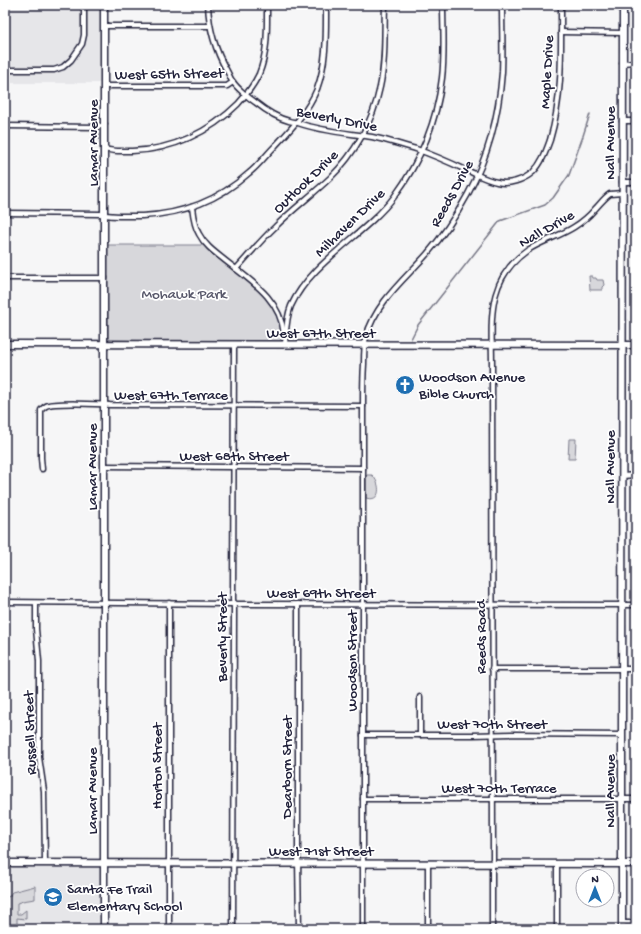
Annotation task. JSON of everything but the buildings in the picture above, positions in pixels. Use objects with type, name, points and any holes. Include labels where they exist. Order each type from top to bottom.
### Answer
[{"type":"street","points":[[5,70],[54,70],[71,60],[82,44],[84,35],[84,5]]},
{"type":"street","name":"Lamar Avenue","points":[[104,5],[104,929]]},
{"type":"street","name":"Beverly Drive","points":[[208,5],[210,26],[215,46],[221,61],[233,82],[266,110],[289,122],[391,142],[422,151],[477,175]]},
{"type":"street","points":[[105,149],[111,151],[139,151],[158,148],[179,142],[197,135],[232,110],[246,94],[256,79],[264,60],[267,35],[267,5]]},
{"type":"street","points":[[5,213],[100,214],[109,216],[154,215],[192,207],[224,192],[251,172],[296,123],[310,102],[317,88],[322,71],[325,49],[326,5]]},
{"type":"street","name":"Outlook Drive","points":[[236,270],[275,226],[329,179],[351,153],[362,136],[377,101],[384,69],[384,5]]},
{"type":"street","name":"Milhaven Drive","points":[[285,345],[289,313],[300,292],[314,273],[381,212],[394,197],[422,151],[434,119],[440,93],[443,64],[443,5]]},
{"type":"street","name":"Reeds Drive","points":[[365,345],[369,330],[380,307],[393,290],[426,255],[446,229],[462,205],[477,175],[487,149],[498,104],[502,71],[502,5]]},
{"type":"street","name":"Maple Drive","points":[[477,175],[496,182],[515,182],[532,172],[539,165],[554,127],[558,107],[561,75],[561,5]]},
{"type":"street","name":"Nall Avenue","points":[[622,926],[623,5]]},
{"type":"street","points":[[105,26],[210,26]]},
{"type":"street","points":[[561,32],[622,33]]},
{"type":"street","points":[[622,63],[636,62]]},
{"type":"street","name":"West 65th Street","points":[[104,86],[226,86],[233,82]]},
{"type":"street","points":[[622,121],[636,120]]},
{"type":"street","points":[[5,126],[98,127],[105,124]]},
{"type":"street","points":[[622,182],[636,182]]},
{"type":"street","name":"Nall Drive","points":[[492,346],[492,318],[495,296],[503,276],[512,264],[529,250],[572,228],[584,220],[610,194],[622,193]]},
{"type":"street","points":[[192,207],[196,228],[202,240],[270,299],[279,314],[285,345]]},
{"type":"street","points":[[5,278],[104,278]]},
{"type":"street","points":[[279,314],[289,313]]},
{"type":"street","name":"West 67th Street","points":[[5,344],[492,346],[636,345]]},
{"type":"street","name":"Beverly Street","points":[[233,929],[234,345]]},
{"type":"street","name":"Woodson Street","points":[[363,929],[363,406],[365,345]]},
{"type":"street","name":"Reeds Road","points":[[492,346],[492,929]]},
{"type":"street","name":"West 67th Terrace","points":[[42,469],[42,410],[45,406],[52,404],[363,406]]},
{"type":"street","name":"West 68th Street","points":[[104,466],[363,468]]},
{"type":"street","points":[[622,476],[636,475]]},
{"type":"street","name":"West 69th Street","points":[[5,602],[233,604],[636,604]]},
{"type":"street","name":"Russell Street","points":[[36,603],[36,629],[39,661],[39,757],[44,791],[45,863]]},
{"type":"street","name":"Horton Street","points":[[169,603],[169,929]]},
{"type":"street","name":"Dearborn Street","points":[[298,604],[299,929]]},
{"type":"street","points":[[492,669],[636,669]]},
{"type":"street","points":[[420,697],[420,735]]},
{"type":"street","name":"West 70th Street","points":[[363,735],[622,735]]},
{"type":"street","name":"West 70th Terrace","points":[[363,799],[636,799]]},
{"type":"street","name":"West 71st Street","points":[[5,863],[636,864]]},
{"type":"street","points":[[428,864],[428,929]]},
{"type":"street","points":[[557,864],[557,929]]},
{"type":"street","points":[[622,926],[636,923]]},
{"type":"shaded area","points":[[5,5],[100,5],[100,83],[5,83]]},
{"type":"shaded area","name":"Santa Fe Trail Elementary School","points":[[5,864],[102,864],[102,929],[5,929]]},
{"type":"green space","name":"Mohawk Park","points":[[107,245],[203,245],[254,287],[266,299],[275,312],[281,326],[281,340],[278,342],[110,340],[108,337]]},
{"type":"green space","points":[[589,276],[596,278],[597,280],[603,280],[604,285],[602,290],[590,290]]},
{"type":"green space","points":[[569,439],[576,439],[575,459],[568,459]]},
{"type":"green space","points":[[367,475],[372,475],[377,483],[378,491],[375,498],[366,498]]},
{"type":"green space","points":[[35,886],[35,899],[17,903],[17,914],[21,914],[26,910],[26,919],[17,918],[17,929],[5,929],[5,898],[10,896],[12,892]]},
{"type":"waterway","points":[[411,339],[418,325],[500,221],[545,205],[553,198],[569,175],[590,114]]},
{"type":"place","name":"Woodson Avenue Bible Church","points":[[405,385]]},
{"type":"place","name":"Santa Fe Trail Elementary School","points":[[53,897]]}]
